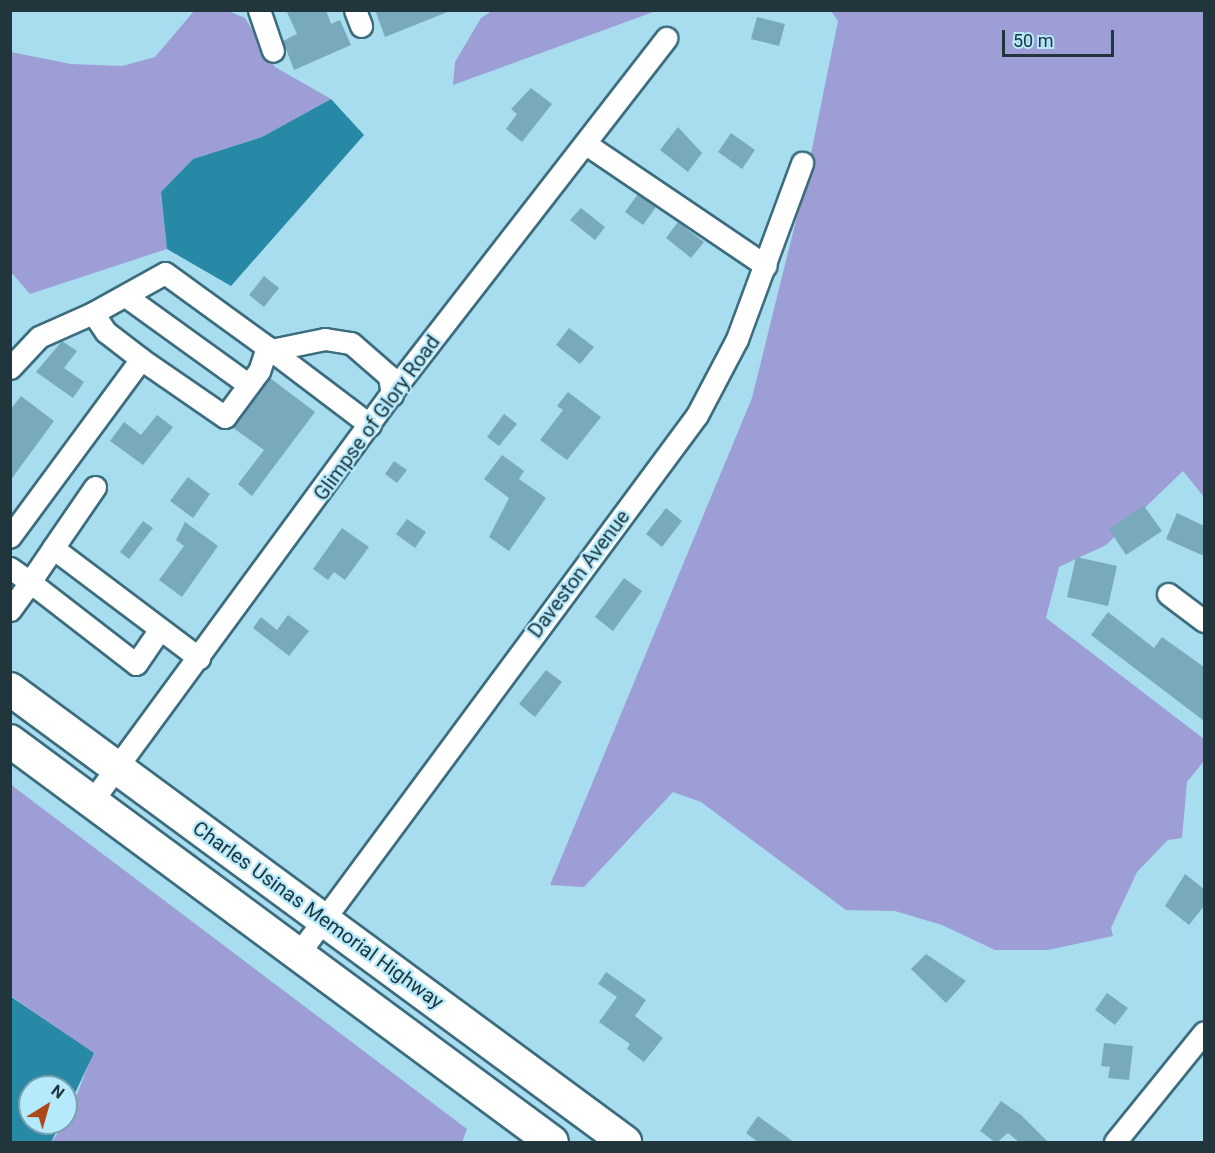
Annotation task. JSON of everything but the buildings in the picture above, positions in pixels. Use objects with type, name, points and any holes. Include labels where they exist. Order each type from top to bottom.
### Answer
[{"type":"highway","name":"Charles Usinas Memorial Highway","points":[[10,689],[324,918],[625,1143]]},
{"type":"highway","name":"Charles Usinas Memorial Highway","points":[[10,741],[299,953],[552,1143]]},
{"type":"street","points":[[259,10],[273,51]]},
{"type":"street","name":"Glimpse of Glory Road","points":[[92,801],[370,425],[666,38]]},
{"type":"street","points":[[586,144],[766,266]]},
{"type":"street","name":"Daveston Avenue","points":[[299,953],[697,415],[733,348],[766,266],[802,164]]},
{"type":"street","points":[[10,368],[39,337],[128,297],[165,273],[370,425]]},
{"type":"street","points":[[128,297],[249,385]]},
{"type":"street","points":[[93,313],[106,333],[225,417],[249,385],[269,348]]},
{"type":"street","points":[[269,348],[325,339],[351,343],[389,376],[392,396]]},
{"type":"street","points":[[10,537],[141,359]]},
{"type":"street","points":[[10,610],[95,487]]},
{"type":"street","points":[[52,548],[199,658]]},
{"type":"street","points":[[10,568],[136,664],[160,629]]},
{"type":"street","points":[[1168,594],[1204,621]]},
{"type":"street","points":[[1115,1143],[1204,1032]]},
{"type":"shaded area","points":[[194,11],[228,11],[245,18],[275,67],[331,99],[262,137],[193,159],[161,192],[167,249],[30,294],[11,272],[11,52],[71,64],[122,66],[155,57]]},
{"type":"shaded area","points":[[492,11],[656,11],[453,85],[455,62],[481,18]]},
{"type":"shaded area","points":[[831,11],[1204,11],[1204,497],[1183,471],[1106,545],[1059,567],[1046,618],[1204,739],[1204,761],[1187,782],[1182,838],[1168,840],[1137,872],[1111,928],[1113,936],[1048,950],[995,950],[942,925],[895,911],[846,910],[701,802],[673,792],[584,887],[550,885],[752,398],[804,188],[838,21]]},
{"type":"shaded area","points":[[331,99],[364,135],[231,286],[167,249],[161,192],[193,159],[262,137]]},
{"type":"shaded area","points":[[10,784],[467,1129],[462,1142],[51,1142],[57,1135],[78,1135],[78,1092],[93,1053],[11,996]]},
{"type":"shaded area","points":[[10,996],[94,1053],[78,1087],[78,1075],[18,1075],[18,1135],[55,1135],[51,1142],[11,1142]]}]
